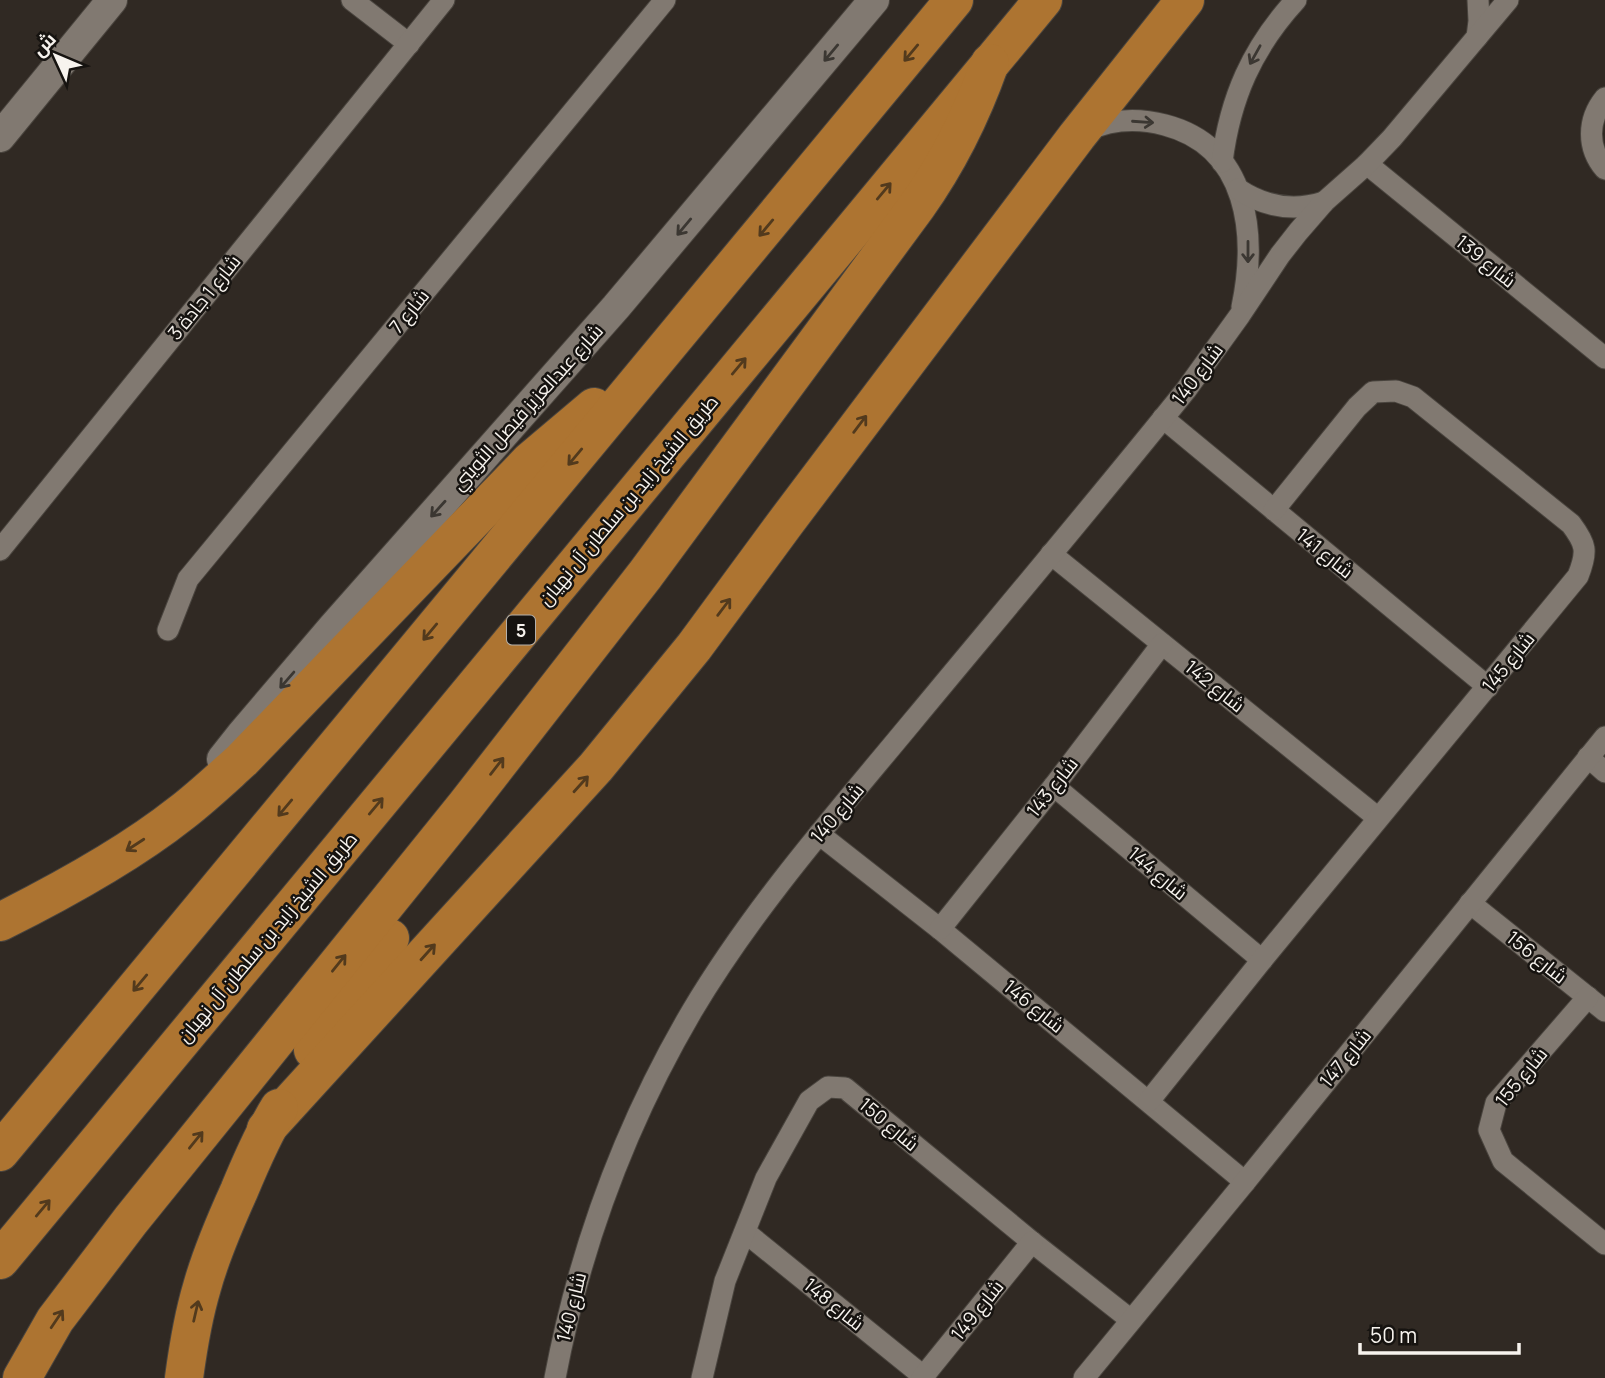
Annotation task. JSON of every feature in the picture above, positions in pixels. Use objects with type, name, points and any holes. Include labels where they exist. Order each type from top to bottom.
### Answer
[{"type":"highway","points":[[0,1152],[954,0]]},
{"type":"highway","name":"طريق الشيخ زايد بن سلطان آل نهيان","points":[[0,1260],[1043,0]]},
{"type":"highway","points":[[266,1129],[544,825],[646,708],[1077,136],[1185,0]]},
{"type":"highway","points":[[22,1378],[55,1320],[131,1220],[466,806],[645,575],[936,179],[967,122],[990,63]]},
{"type":"highway","points":[[0,922],[108,862],[180,814],[242,760],[530,461],[601,401],[650,367]]},
{"type":"highway","points":[[184,1378],[202,1286],[223,1228],[266,1129],[325,1030],[422,892],[466,806]]},
{"type":"street","points":[[352,0],[408,44]]},
{"type":"street","name":"شارع 1 جادة 3","points":[[0,550],[444,0]]},
{"type":"street","name":"شارع 7","points":[[168,630],[188,579],[664,0]]},
{"type":"street","name":"شارع عبدالعزيز فيصل الثويني","points":[[180,814],[273,696],[616,307],[874,0]]},
{"type":"street","points":[[1222,162],[1228,122],[1241,83],[1266,36],[1296,0]]},
{"type":"street","points":[[1477,37],[1478,0]]},
{"type":"street","name":"شارع 140","points":[[555,1378],[573,1292],[591,1233],[621,1152],[646,1095],[721,967],[819,834],[1208,362],[1280,255],[1324,202],[1392,138],[1508,0]]},
{"type":"street","points":[[0,137],[99,4]]},
{"type":"street","points":[[1605,98],[1597,107],[1591,131],[1592,148],[1605,169]]},
{"type":"street","name":"شارع 140","points":[[1077,136],[1107,124],[1123,121],[1154,122],[1191,136],[1211,150],[1222,162],[1238,189],[1243,204],[1248,243],[1240,315]]},
{"type":"street","name":"شارع 139","points":[[1367,164],[1605,358]]},
{"type":"street","points":[[1238,189],[1261,202],[1286,208],[1324,202]]},
{"type":"street","name":"شارع 145","points":[[1149,1101],[1578,576],[1584,561],[1583,540],[1570,523],[1413,397],[1396,391],[1373,392],[1357,407],[1274,510]]},
{"type":"street","name":"شارع 141","points":[[1163,418],[1488,687]]},
{"type":"street","name":"شارع 142","points":[[1051,554],[1378,818]]},
{"type":"street","name":"شارع 143","points":[[940,929],[1162,644]]},
{"type":"street","name":"شارع 147","points":[[1084,1378],[1605,737]]},
{"type":"street","points":[[1588,757],[1605,772]]},
{"type":"street","name":"شارع 144","points":[[1054,786],[1262,960]]},
{"type":"street","name":"شارع 146","points":[[819,834],[940,929],[1245,1182]]},
{"type":"street","name":"شارع 156","points":[[1470,903],[1605,1011]]},
{"type":"street","name":"شارع 155","points":[[1588,998],[1496,1104],[1489,1130],[1503,1161],[1605,1244]]},
{"type":"street","name":"شارع 150","points":[[702,1378],[725,1281],[766,1178],[809,1101],[828,1087],[845,1087],[1131,1320]]},
{"type":"street","name":"شارع 148","points":[[745,1232],[922,1377]]},
{"type":"street","name":"شارع 149","points":[[922,1377],[1032,1242]]}]
